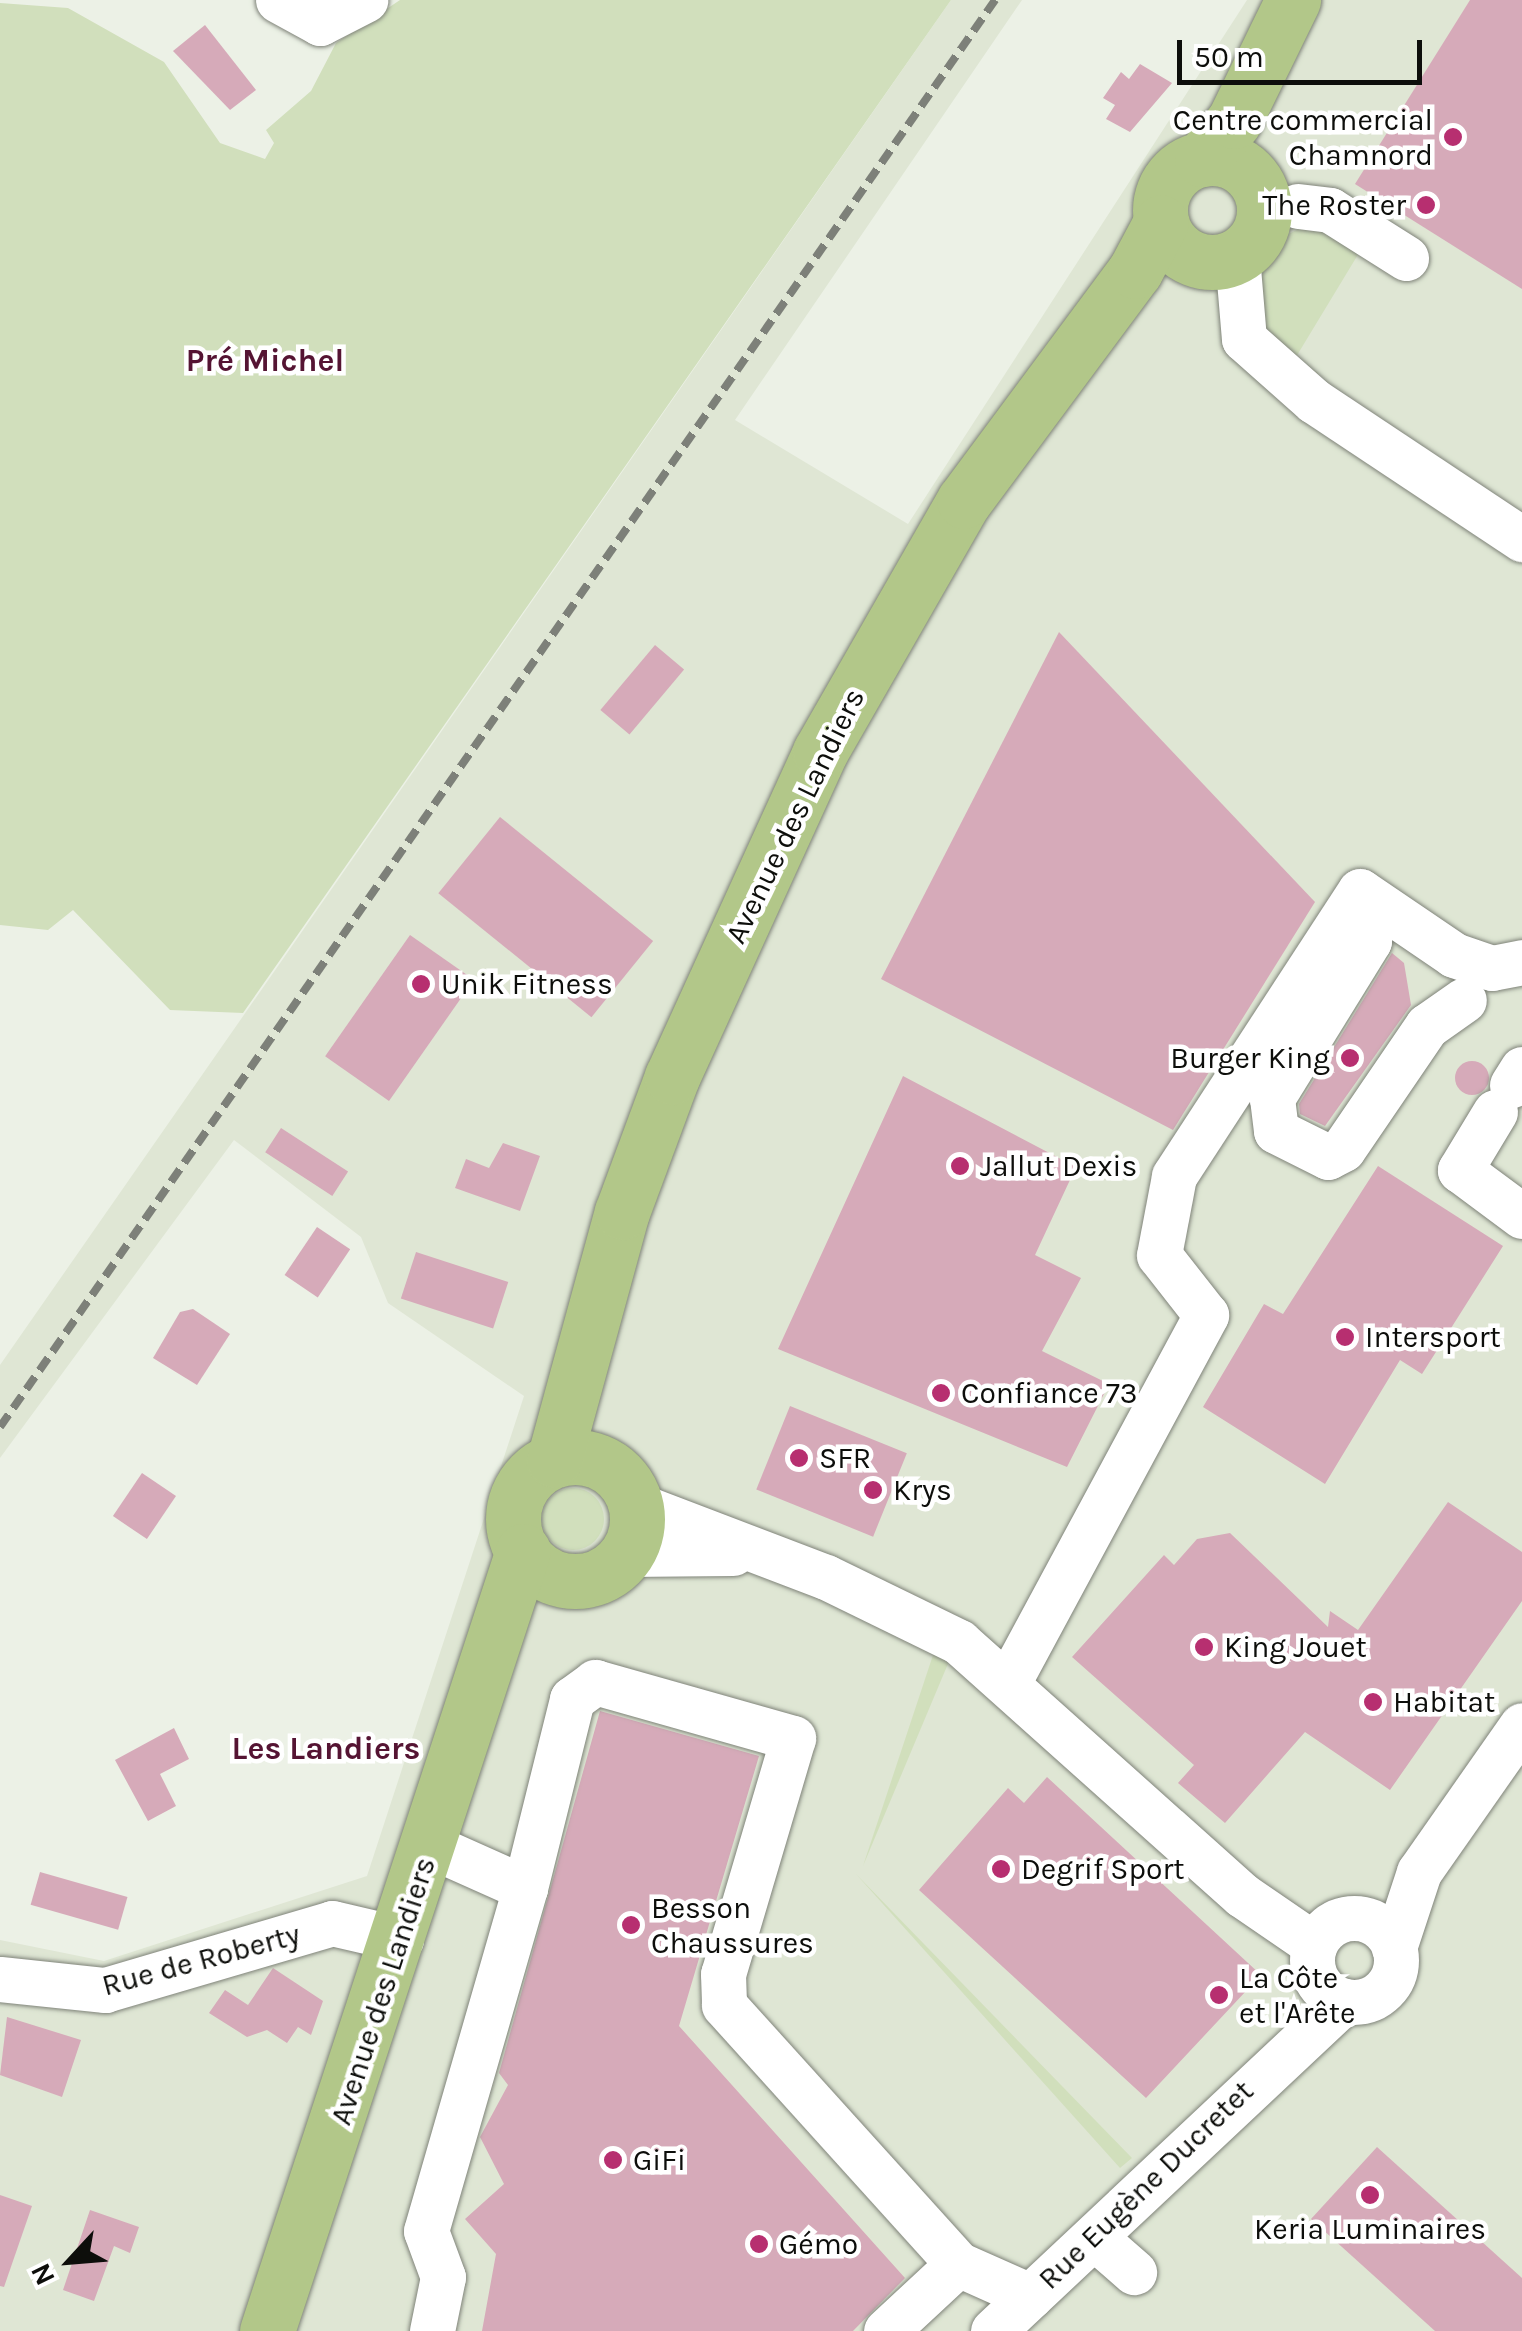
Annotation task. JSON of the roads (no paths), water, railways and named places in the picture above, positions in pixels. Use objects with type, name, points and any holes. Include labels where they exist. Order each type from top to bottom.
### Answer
[{"type":"main road","points":[[1229,259],[1183,254],[1161,222],[1173,175],[1202,159],[1234,122],[1282,23]]},
{"type":"main road","points":[[1108,304],[1229,259],[1264,222],[1278,196],[1282,23]]},
{"type":"main road","points":[[1202,159],[1236,163],[1278,196]]},
{"type":"main road","name":"Avenue des Landiers","points":[[554,1460],[562,1416],[583,1377],[622,1212],[672,1077],[820,752],[964,501],[1108,304],[1161,222]]},
{"type":"main road","points":[[583,1377],[623,1527]]},
{"type":"main road","points":[[586,1457],[623,1527],[560,1580],[523,1551],[518,1496],[554,1460],[586,1457]]},
{"type":"main road","name":"Avenue des Landiers","points":[[488,1673],[623,1527]]},
{"type":"main road","name":"Avenue des Landiers","points":[[274,2324],[488,1673],[523,1551]]},
{"type":"street","points":[[278,0],[320,23],[365,0]]},
{"type":"street","points":[[1278,196],[1330,210],[1406,258]]},
{"type":"street","points":[[1229,259],[1244,339],[1314,402],[1522,539]]},
{"type":"street","points":[[1008,1681],[1206,1315],[1159,1254],[1174,1176],[1360,891],[1454,955],[1492,968],[1522,962]]},
{"type":"street","points":[[1372,900],[1369,941],[1272,1098],[1276,1131],[1328,1156],[1343,1148],[1427,1026],[1464,1000]]},
{"type":"street","points":[[1509,1089],[1460,1170],[1522,1216]]},
{"type":"street","points":[[623,1527],[755,1553],[908,1615],[1008,1681],[1324,1974],[1387,1986],[1394,1948],[1419,1872],[1522,1725]]},
{"type":"street","points":[[432,2331],[443,2277],[426,2231],[525,1888],[572,1699],[595,1682],[793,1738],[723,1974],[724,2005],[958,2264],[1030,2296]]},
{"type":"street","points":[[431,1846],[525,1888]]},
{"type":"street","points":[[1324,1974],[1334,1923],[1356,1918],[1419,1872]]},
{"type":"street","points":[[1356,1918],[1380,1927],[1394,1948]]},
{"type":"street","name":"Rue de Roberty","points":[[0,1979],[106,1990],[332,1924],[400,1940]]},
{"type":"street","name":"Rue Eugène Ducretet","points":[[993,2331],[1095,2238],[1298,2036],[1324,1974]]},
{"type":"street","points":[[1095,2238],[1134,2272]]},
{"type":"street","points":[[886,2331],[958,2264]]},
{"type":"railway","points":[[0,1427],[995,0]]},
{"type":"place","name":"Centre commercial Chamnord","points":[[1453,137]]},
{"type":"place","name":"The Roster","points":[[1426,205]]},
{"type":"place","name":"Unik Fitness","points":[[421,984]]},
{"type":"place","name":"Burger King","points":[[1350,1058]]},
{"type":"place","name":"Jallut Dexis","points":[[960,1166]]},
{"type":"place","name":"Intersport","points":[[1345,1337]]},
{"type":"place","name":"Confiance 73","points":[[941,1393]]},
{"type":"place","name":"SFR","points":[[799,1458]]},
{"type":"place","name":"Krys","points":[[873,1490]]},
{"type":"place","name":"King Jouet","points":[[1204,1647]]},
{"type":"place","name":"Habitat","points":[[1373,1702]]},
{"type":"place","name":"Degrif Sport","points":[[1001,1869]]},
{"type":"place","name":"Besson Chaussures","points":[[631,1925]]},
{"type":"place","name":"La Côte et l'Arête","points":[[1219,1995]]},
{"type":"place","name":"GiFi","points":[[613,2160]]},
{"type":"place","name":"Keria Luminaires","points":[[1370,2195]]},
{"type":"place","name":"Gémo","points":[[759,2244]]},
{"type":"district","name":"Pré Michel","points":[[265,361]]},
{"type":"district","name":"Les Landiers","points":[[326,1749]]}]
